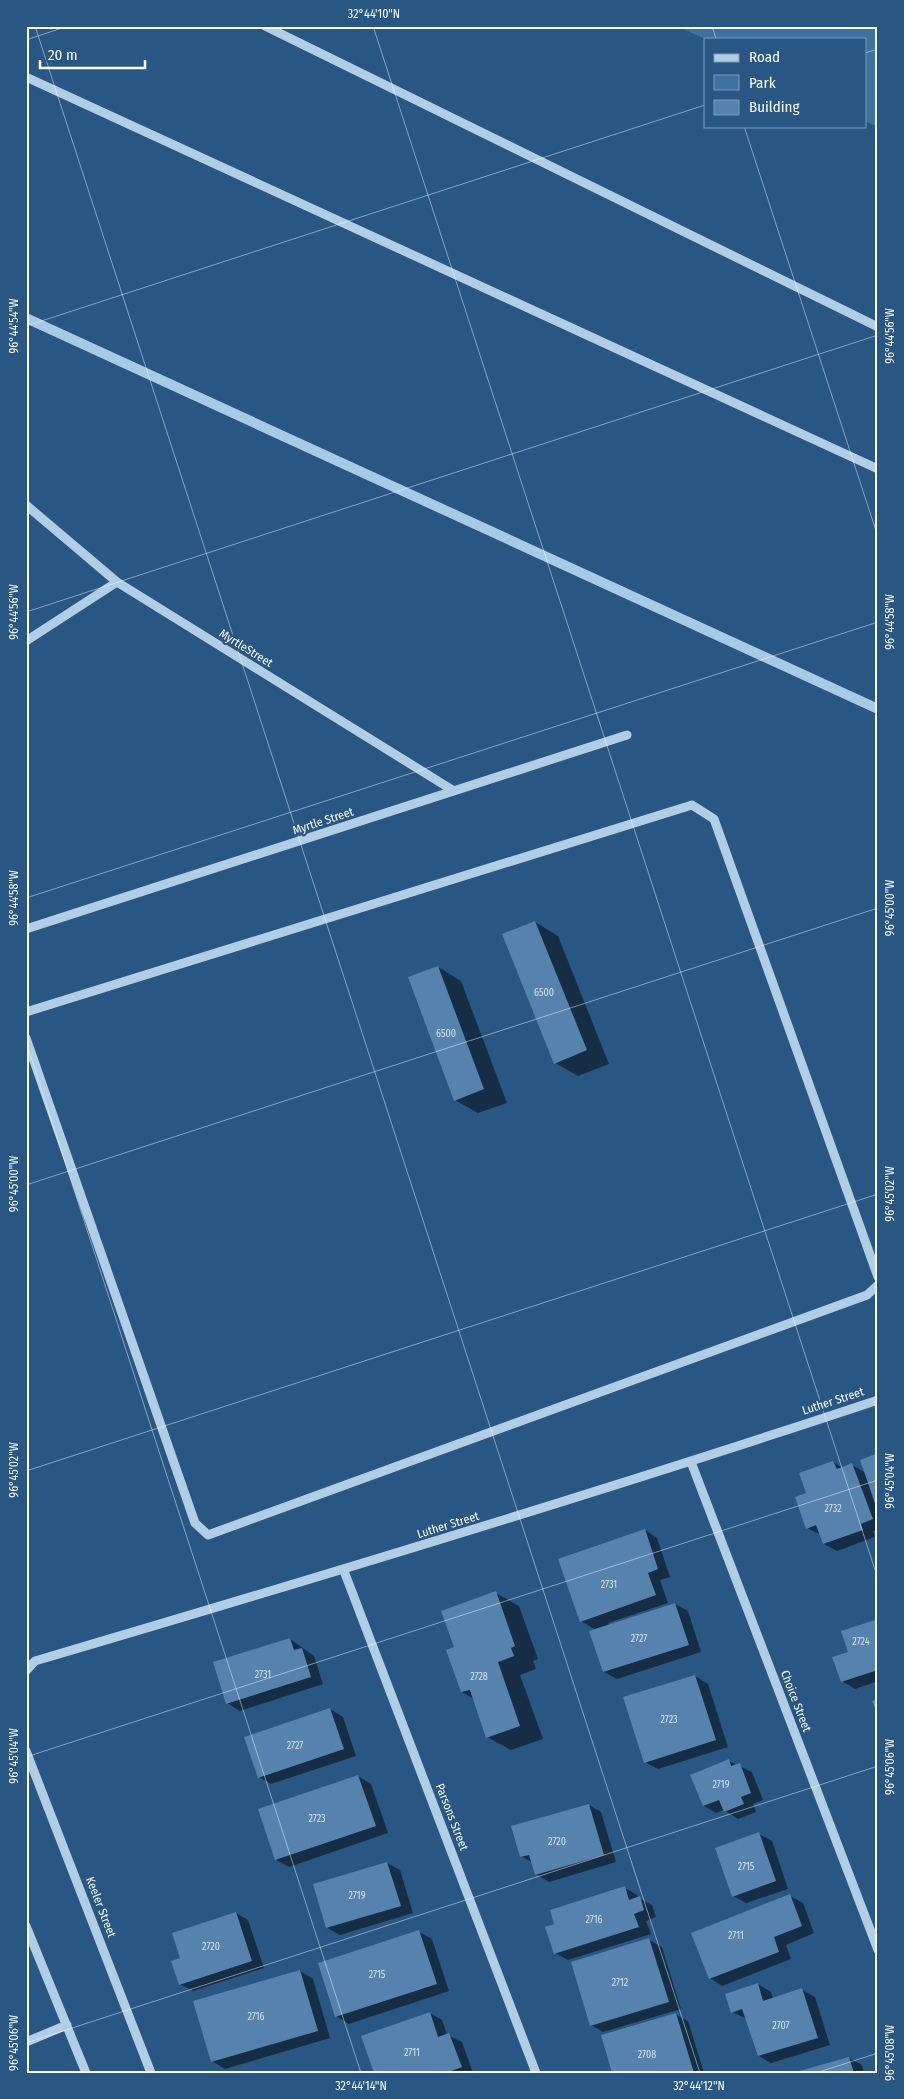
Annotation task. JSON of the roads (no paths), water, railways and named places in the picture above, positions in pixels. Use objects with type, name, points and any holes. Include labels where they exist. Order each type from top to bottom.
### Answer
[{"type":"street","points":[[264,26],[878,327]]},
{"type":"street","points":[[26,77],[878,469]]},
{"type":"street","name":"MyrtleStreet","points":[[26,506],[117,582],[454,791]]},
{"type":"street","points":[[26,641],[117,582]]},
{"type":"street","name":"Myrtle Street","points":[[26,929],[627,735]]},
{"type":"street","points":[[26,1012],[692,806],[714,819],[878,1277]]},
{"type":"street","points":[[26,1038],[195,1523],[208,1535],[868,1296],[878,1285]]},
{"type":"street","name":"Luther Street","points":[[26,1671],[35,1661],[344,1571],[691,1462],[878,1400]]},
{"type":"street","name":"Choice Street","points":[[691,1462],[878,1950]]},
{"type":"street","name":"Parsons Street","points":[[344,1571],[536,2073]]},
{"type":"street","name":"Keeler Street","points":[[26,1751],[151,2073]]},
{"type":"street","points":[[26,1926],[86,2073]]},
{"type":"street","points":[[26,2042],[67,2026]]},
{"type":"waterway","points":[[26,318],[878,709]]}]
